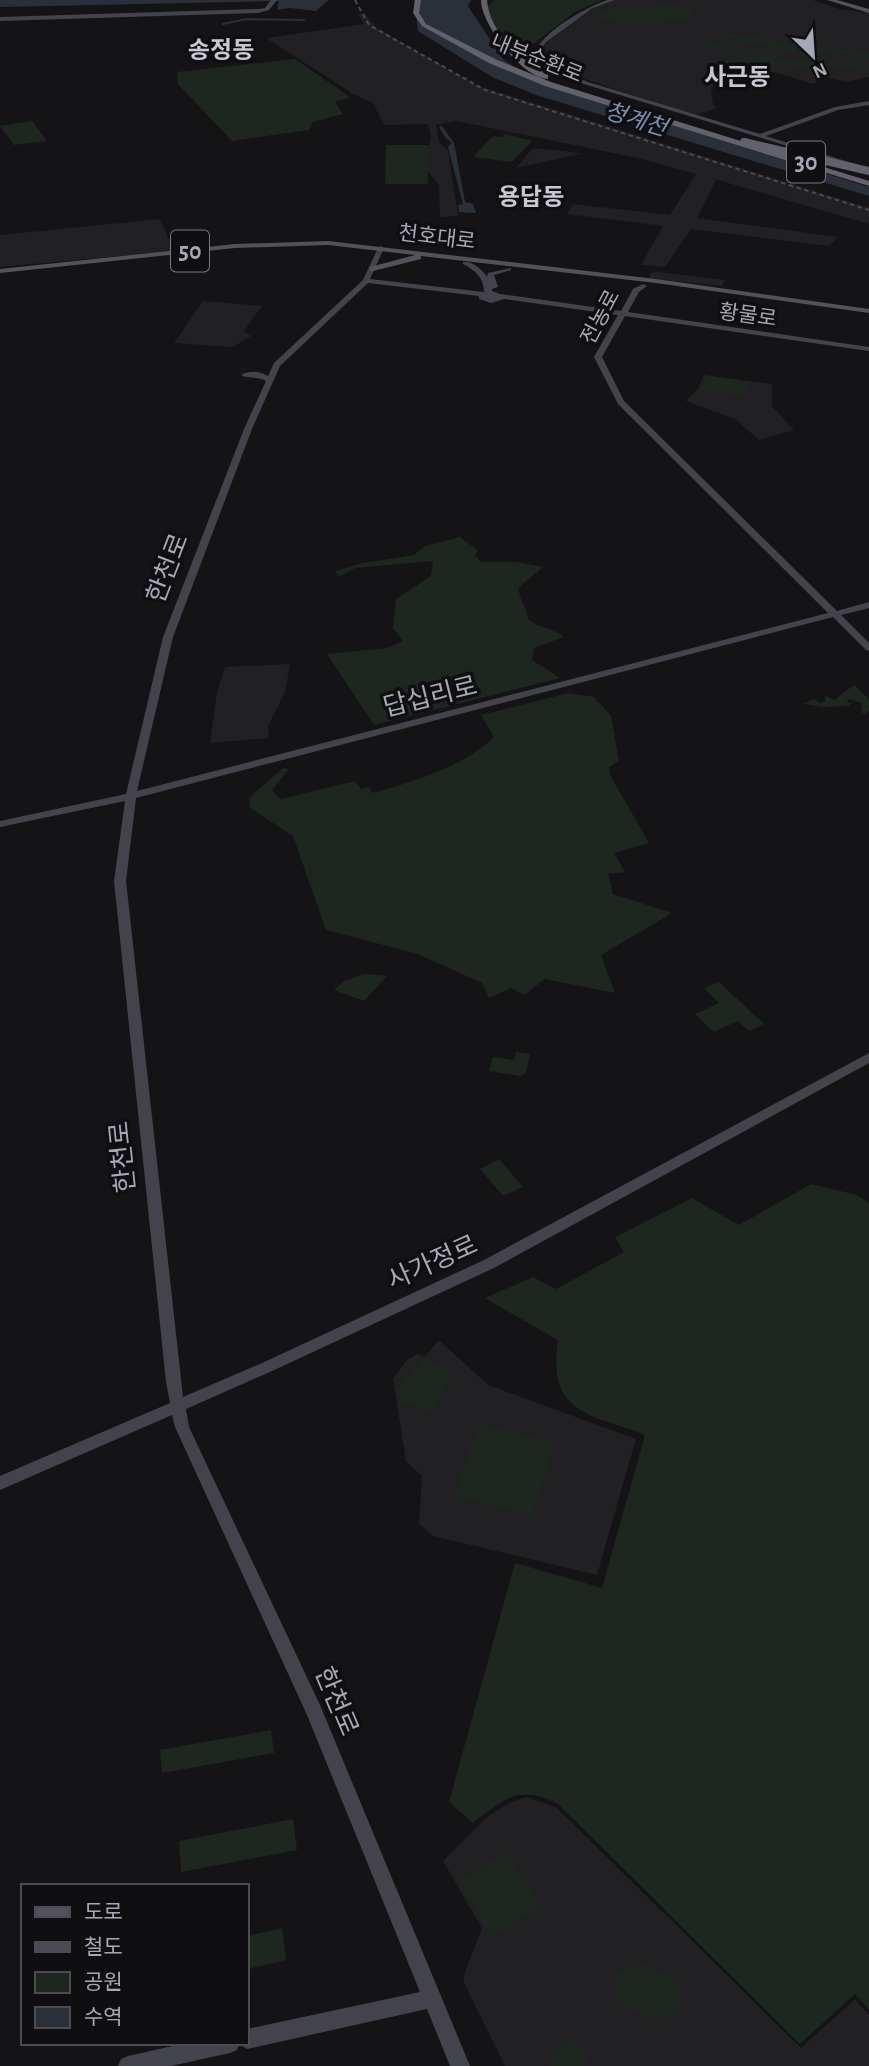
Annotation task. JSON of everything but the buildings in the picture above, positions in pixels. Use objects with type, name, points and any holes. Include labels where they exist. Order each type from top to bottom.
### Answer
[{"type":"highway","name":"내부순환로","points":[[418,0],[416,13],[424,25],[516,72],[869,183]]},
{"type":"highway","name":"내부순환로","points":[[484,0],[483,7],[490,25],[513,51],[540,74],[566,86],[869,183]]},
{"type":"highway","points":[[744,142],[869,171]]},
{"type":"main road","points":[[606,0],[586,7],[539,42],[535,50],[541,63],[556,73],[625,97],[778,141],[869,171]]},
{"type":"main road","points":[[612,0],[589,8],[543,42],[538,50],[552,68],[625,97]]},
{"type":"main road","points":[[830,0],[869,10]]},
{"type":"main road","points":[[836,0],[869,10]]},
{"type":"main road","points":[[0,19],[207,12],[222,15],[238,11],[265,10],[273,1]]},
{"type":"main road","points":[[760,136],[837,108],[869,103]]},
{"type":"main road","points":[[743,131],[776,131]]},
{"type":"main road","points":[[776,131],[775,137],[778,141]]},
{"type":"main road","points":[[760,136],[869,171]]},
{"type":"main road","points":[[356,244],[377,238]]},
{"type":"main road","name":"천호대로","points":[[1,273],[268,243],[356,244],[418,257],[869,313]]},
{"type":"main road","name":"천호대로","points":[[1,273],[300,248],[381,250],[869,313]]},
{"type":"main road","name":"한천로","points":[[381,250],[366,281],[276,365],[168,637],[132,795],[120,881],[182,1427],[314,1711],[460,2066]]},
{"type":"main road","points":[[373,270],[418,257]]},
{"type":"main road","points":[[465,263],[478,268],[498,298]]},
{"type":"main road","points":[[484,294],[486,278],[491,272],[505,268]]},
{"type":"main road","points":[[366,281],[464,294],[484,294],[498,298]]},
{"type":"main road","name":"전농로","points":[[644,283],[597,357],[621,402],[869,640]]},
{"type":"main road","name":"황물로","points":[[498,298],[624,315]]},
{"type":"main road","name":"황물로","points":[[498,298],[869,349]]},
{"type":"main road","points":[[245,375],[259,374],[270,380]]},
{"type":"main road","name":"답십리로","points":[[0,824],[132,795],[869,605]]},
{"type":"main road","name":"전농로","points":[[839,614],[869,649]]},
{"type":"main road","name":"사가정로","points":[[0,1483],[489,1264],[869,1057]]},
{"type":"main road","points":[[248,2039],[432,1999]]},
{"type":"main road","points":[[128,2066],[221,2045]]},
{"type":"shaded area","points":[[615,0],[813,0],[839,9],[869,13],[869,77],[846,82],[825,77],[813,84],[774,72],[762,74],[727,67],[708,77],[719,78],[711,89],[713,104],[717,108],[694,116],[561,71],[549,62],[542,51],[545,44],[587,11]]},
{"type":"shaded area","points":[[358,14],[365,14],[377,28],[476,85],[869,208],[869,224],[711,178],[716,180],[697,218],[838,237],[829,246],[691,229],[665,267],[641,265],[663,226],[567,214],[573,204],[670,215],[696,174],[642,159],[457,121],[436,125],[439,142],[448,151],[458,216],[440,217],[439,185],[424,166],[431,137],[428,124],[384,125],[373,103],[353,94],[266,38],[364,24]]},
{"type":"shaded area","points":[[533,148],[580,153],[580,154],[516,168]]},
{"type":"shaded area","points":[[160,219],[174,251],[0,267],[0,235]]},
{"type":"shaded area","points":[[652,271],[725,280],[722,286],[649,278]]},
{"type":"shaded area","points":[[203,301],[262,306],[244,331],[251,336],[233,347],[174,343]]},
{"type":"shaded area","points":[[704,375],[772,384],[772,406],[794,430],[759,440],[735,419],[686,401],[698,389]]},
{"type":"shaded area","points":[[290,664],[285,693],[268,726],[269,738],[210,743],[217,692],[225,667]]},
{"type":"shaded area","points":[[439,1340],[488,1385],[636,1439],[597,1575],[433,1536],[419,1524],[422,1476],[406,1461],[393,1379],[407,1360],[418,1354],[424,1357]]},
{"type":"shaded area","points":[[527,1797],[556,1807],[801,2048],[855,1999],[869,2015],[869,2066],[505,2066],[464,1983],[464,1975],[482,1928],[443,1861],[487,1817],[509,1803]]},
{"type":"green space","points":[[494,0],[602,0],[575,12],[532,45],[510,44],[493,25],[487,7]]},
{"type":"green space","points":[[676,4],[689,8],[693,15],[674,22],[629,24],[597,15],[613,8]]},
{"type":"green space","points":[[734,33],[799,45],[869,52],[869,58],[798,48],[793,53],[722,37]]},
{"type":"green space","points":[[708,42],[761,56],[771,52],[783,60],[869,65],[869,69],[827,66],[819,70],[742,61],[695,72],[731,59],[754,57],[700,45]]},
{"type":"green space","points":[[295,59],[350,97],[335,102],[343,114],[313,122],[309,130],[232,141],[178,84],[177,72]]},
{"type":"green space","points":[[32,121],[47,141],[14,145],[0,126]]},
{"type":"green space","points":[[505,134],[532,141],[512,162],[473,157],[493,136],[502,137]]},
{"type":"green space","points":[[386,145],[428,145],[428,184],[385,184]]},
{"type":"green space","points":[[708,376],[750,382],[742,397],[700,390]]},
{"type":"green space","points":[[460,537],[478,550],[475,555],[481,562],[516,562],[543,567],[519,587],[519,592],[528,619],[564,637],[534,648],[532,660],[560,678],[374,725],[327,654],[387,648],[403,641],[393,628],[396,599],[431,576],[433,561],[355,568],[339,577],[335,571],[363,563],[414,555],[425,546]]},
{"type":"green space","points":[[854,685],[869,699],[869,711],[864,714],[861,711],[862,703],[848,699],[847,702],[852,703],[848,706],[823,707],[804,704],[814,699],[820,703],[826,701],[824,695],[834,700]]},
{"type":"green space","points":[[568,693],[594,697],[611,716],[619,761],[609,767],[610,775],[649,843],[614,853],[625,872],[608,874],[613,894],[672,913],[601,955],[615,993],[545,979],[524,995],[511,988],[489,998],[482,983],[418,954],[326,930],[293,836],[250,808],[249,798],[283,768],[289,769],[272,790],[281,799],[355,781],[361,789],[369,787],[372,793],[404,784],[453,765],[482,748],[494,737],[481,715]]},
{"type":"green space","points":[[364,974],[387,976],[364,1001],[334,990],[344,981]]},
{"type":"green space","points":[[719,982],[764,1024],[749,1031],[738,1021],[714,1032],[695,1014],[719,1003],[704,988]]},
{"type":"green space","points":[[516,1052],[530,1054],[526,1073],[520,1076],[489,1071],[493,1057],[514,1060]]},
{"type":"green space","points":[[499,1159],[523,1187],[503,1196],[480,1169]]},
{"type":"green space","points":[[811,1184],[857,1195],[869,1203],[869,2010],[855,1994],[800,2044],[558,1804],[533,1795],[513,1797],[473,1823],[449,1802],[515,1563],[602,1588],[645,1435],[590,1415],[568,1400],[557,1373],[558,1340],[485,1298],[533,1277],[556,1289],[624,1252],[615,1237],[692,1198],[739,1225]]},
{"type":"green space","points":[[425,1357],[446,1368],[450,1379],[432,1413],[401,1402],[398,1388]]},
{"type":"green space","points":[[480,1423],[556,1443],[532,1516],[454,1496]]},
{"type":"green space","points":[[271,1730],[274,1753],[162,1773],[160,1750]]},
{"type":"green space","points":[[293,1819],[297,1850],[181,1872],[179,1841]]},
{"type":"green space","points":[[506,1851],[541,1905],[493,1938],[458,1882]]},
{"type":"green space","points":[[282,1928],[286,1960],[248,1969],[248,1936]]},
{"type":"green space","points":[[644,1965],[666,1973],[680,1988],[680,2004],[665,2017],[639,2014],[615,1996],[614,1977],[629,1967]]},
{"type":"green space","points":[[570,2039],[589,2058],[583,2066],[548,2066]]},
{"type":"water","points":[[0,0],[329,0],[316,11],[290,8],[277,10],[279,1],[0,7]]},
{"type":"water","name":"청계천","points":[[414,0],[471,0],[468,6],[502,58],[515,68],[555,88],[869,187],[869,196],[536,95],[492,77],[418,31]]},
{"type":"water","points":[[442,126],[454,143],[465,202],[473,204],[476,213],[459,212],[458,205],[463,204],[448,147],[452,143],[439,127]]},
{"type":"waterway","points":[[223,24],[246,19],[304,20]]},
{"type":"railway","points":[[355,0],[369,25],[485,90],[869,210]]},
{"type":"district","name":"송정동","points":[[221,50]]},
{"type":"district","name":"사근동","points":[[737,77]]},
{"type":"district","name":"용답동","points":[[531,197]]}]
